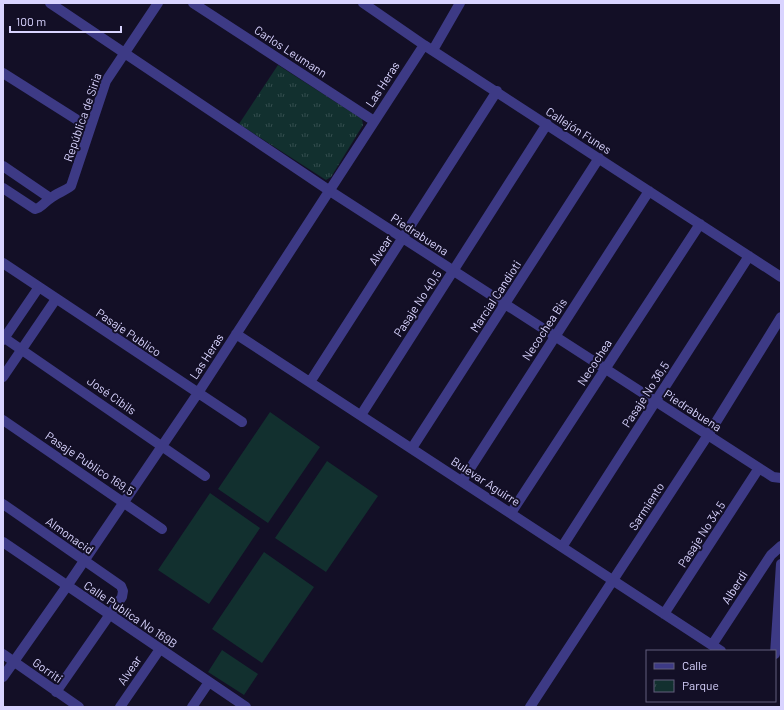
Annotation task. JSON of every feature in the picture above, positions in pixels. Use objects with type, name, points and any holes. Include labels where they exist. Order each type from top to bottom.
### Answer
[{"type":"street","name":"Piedrabuena","points":[[50,3],[330,191],[453,271],[773,477],[781,478]]},
{"type":"street","name":"República de Siria","points":[[3,188],[35,209],[39,208],[50,198],[71,186],[106,81],[158,3]]},
{"type":"street","name":"Carlos Leumann","points":[[193,3],[374,121]]},
{"type":"street","name":"Callejón Funes","points":[[363,3],[424,45],[497,91],[781,277]]},
{"type":"street","points":[[433,50],[460,3]]},
{"type":"street","name":"Las Heras","points":[[3,677],[67,586],[198,393],[424,45]]},
{"type":"street","points":[[3,73],[90,128]]},
{"type":"street","name":"Alvear","points":[[310,382],[497,91]]},
{"type":"street","name":"Pasaje No 40,5","points":[[361,415],[547,124]]},
{"type":"street","name":"Marcial Candioti","points":[[412,448],[599,158]]},
{"type":"street","points":[[3,166],[50,198]]},
{"type":"street","name":"Necochea Bis","points":[[462,481],[649,190]]},
{"type":"street","name":"Necochea","points":[[511,513],[700,224]]},
{"type":"street","name":"Pasaje No 36,5","points":[[562,547],[749,256]]},
{"type":"street","name":"Pasaje Publico","points":[[3,263],[242,422]]},
{"type":"street","points":[[4,338],[39,287]]},
{"type":"street","points":[[3,377],[56,299]]},
{"type":"street","name":"Sarmiento","points":[[530,707],[708,435],[781,317]]},
{"type":"street","name":"Bulevar Aguirre","points":[[236,334],[720,650]]},
{"type":"street","name":"José Cibils","points":[[4,338],[205,476]]},
{"type":"street","name":"Pasaje Publico 169,5","points":[[3,420],[162,528]]},
{"type":"street","name":"Pasaje No 34,5","points":[[664,614],[759,468]]},
{"type":"street","name":"Almonacid","points":[[3,504],[121,586],[124,591],[122,598],[109,615]]},
{"type":"street","name":"Calle Publica No 169B","points":[[3,542],[246,707]]},
{"type":"street","name":"Alberdi","points":[[712,645],[771,555],[781,546]]},
{"type":"street","points":[[775,650],[781,564]]},
{"type":"street","points":[[56,692],[109,615]]},
{"type":"street","name":"Alvear","points":[[120,707],[160,649]]},
{"type":"street","name":"Gorriti","points":[[3,654],[79,707]]},
{"type":"street","points":[[192,707],[209,682]]},
{"type":"green space","points":[[278,65],[362,119],[363,125],[331,177],[326,180],[239,124]]},
{"type":"green space","points":[[270,412],[320,447],[268,523],[218,489]]},
{"type":"green space","points":[[327,461],[378,496],[326,572],[275,538]]},
{"type":"green space","points":[[210,493],[260,528],[209,604],[158,570]]},
{"type":"green space","points":[[264,552],[314,587],[262,663],[212,629]]},
{"type":"green space","points":[[222,650],[258,674],[244,695],[208,672]]}]
